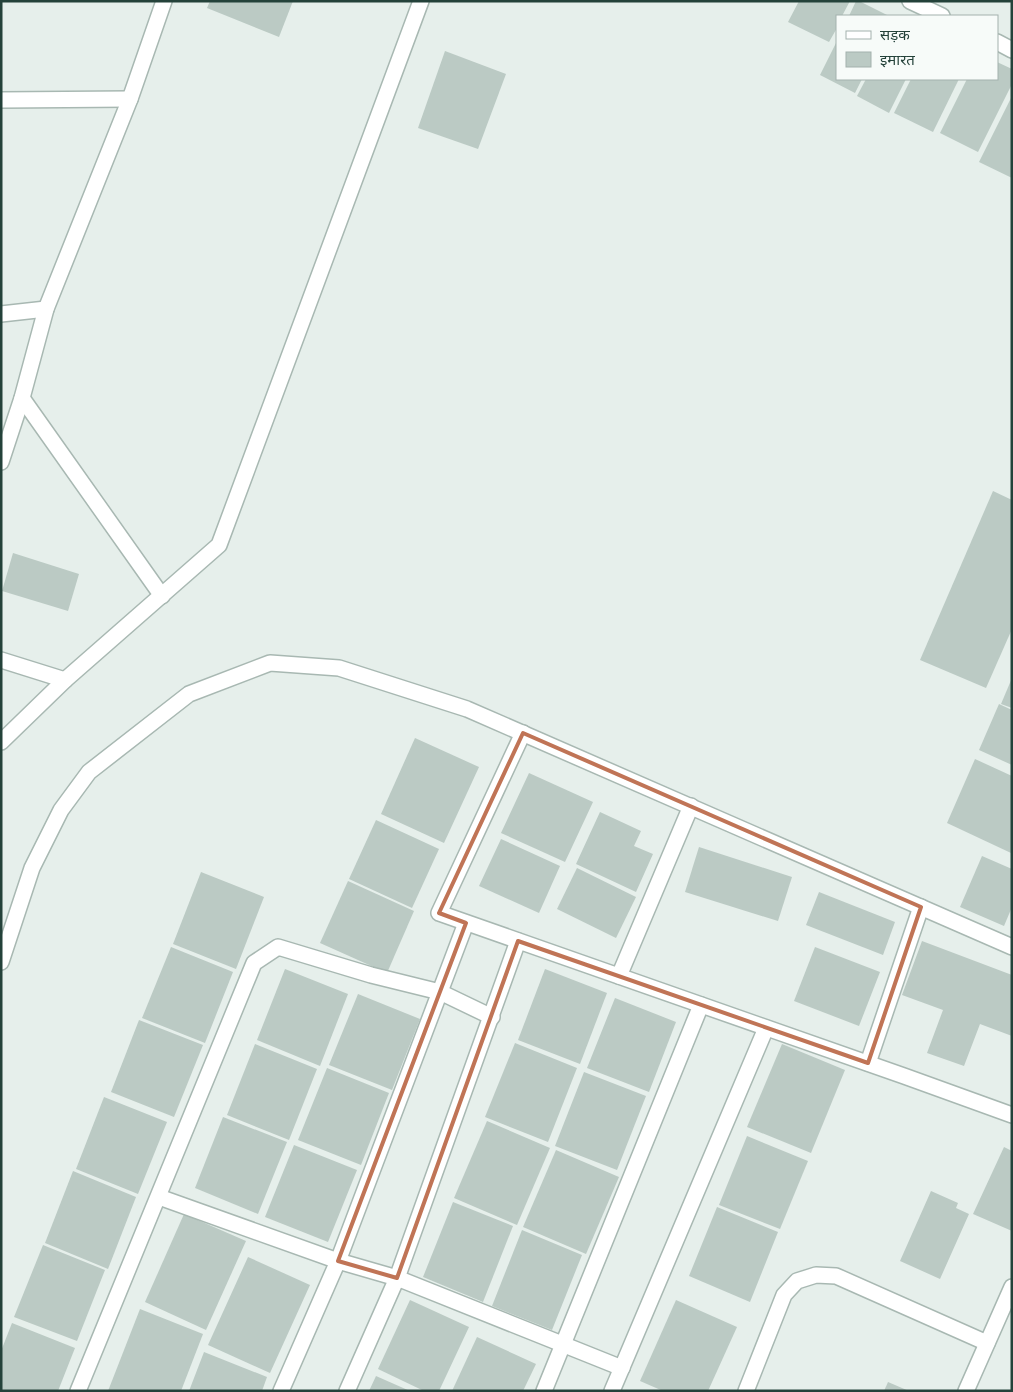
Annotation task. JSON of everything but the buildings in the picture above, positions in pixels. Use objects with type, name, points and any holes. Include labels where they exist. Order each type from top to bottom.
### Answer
[{"type":"street","points":[[1,462],[22,398],[46,309],[130,99],[164,1]]},
{"type":"street","points":[[1,742],[65,680],[219,545],[421,1]]},
{"type":"street","points":[[910,1],[940,15]]},
{"type":"street","points":[[998,43],[1012,50]]},
{"type":"street","points":[[1,100],[130,99]]},
{"type":"street","points":[[1,314],[46,309]]},
{"type":"street","points":[[22,398],[162,596]]},
{"type":"street","points":[[1,660],[65,680]]},
{"type":"street","points":[[1,962],[32,868],[61,810],[89,772],[190,694],[270,663],[340,668],[467,709],[1012,946]]},
{"type":"street","points":[[523,733],[439,913],[1012,1115]]},
{"type":"street","points":[[619,976],[691,806]]},
{"type":"street","points":[[868,1063],[921,907]]},
{"type":"street","points":[[281,1391],[338,1261],[466,923]]},
{"type":"street","points":[[347,1391],[397,1278],[518,941]]},
{"type":"street","points":[[78,1391],[254,963],[278,947],[371,975],[440,992],[492,1017]]},
{"type":"street","points":[[544,1391],[702,1005]]},
{"type":"street","points":[[612,1391],[766,1028]]},
{"type":"street","points":[[159,1197],[338,1261],[397,1278],[622,1368]]},
{"type":"street","points":[[746,1391],[784,1295],[797,1281],[816,1275],[836,1276],[987,1343]]},
{"type":"street","points":[[966,1391],[1012,1287]]},
{"type":"highlighted area","points":[[523,733],[921,907],[868,1063],[518,941],[397,1278],[338,1261],[466,923],[439,913]]}]
